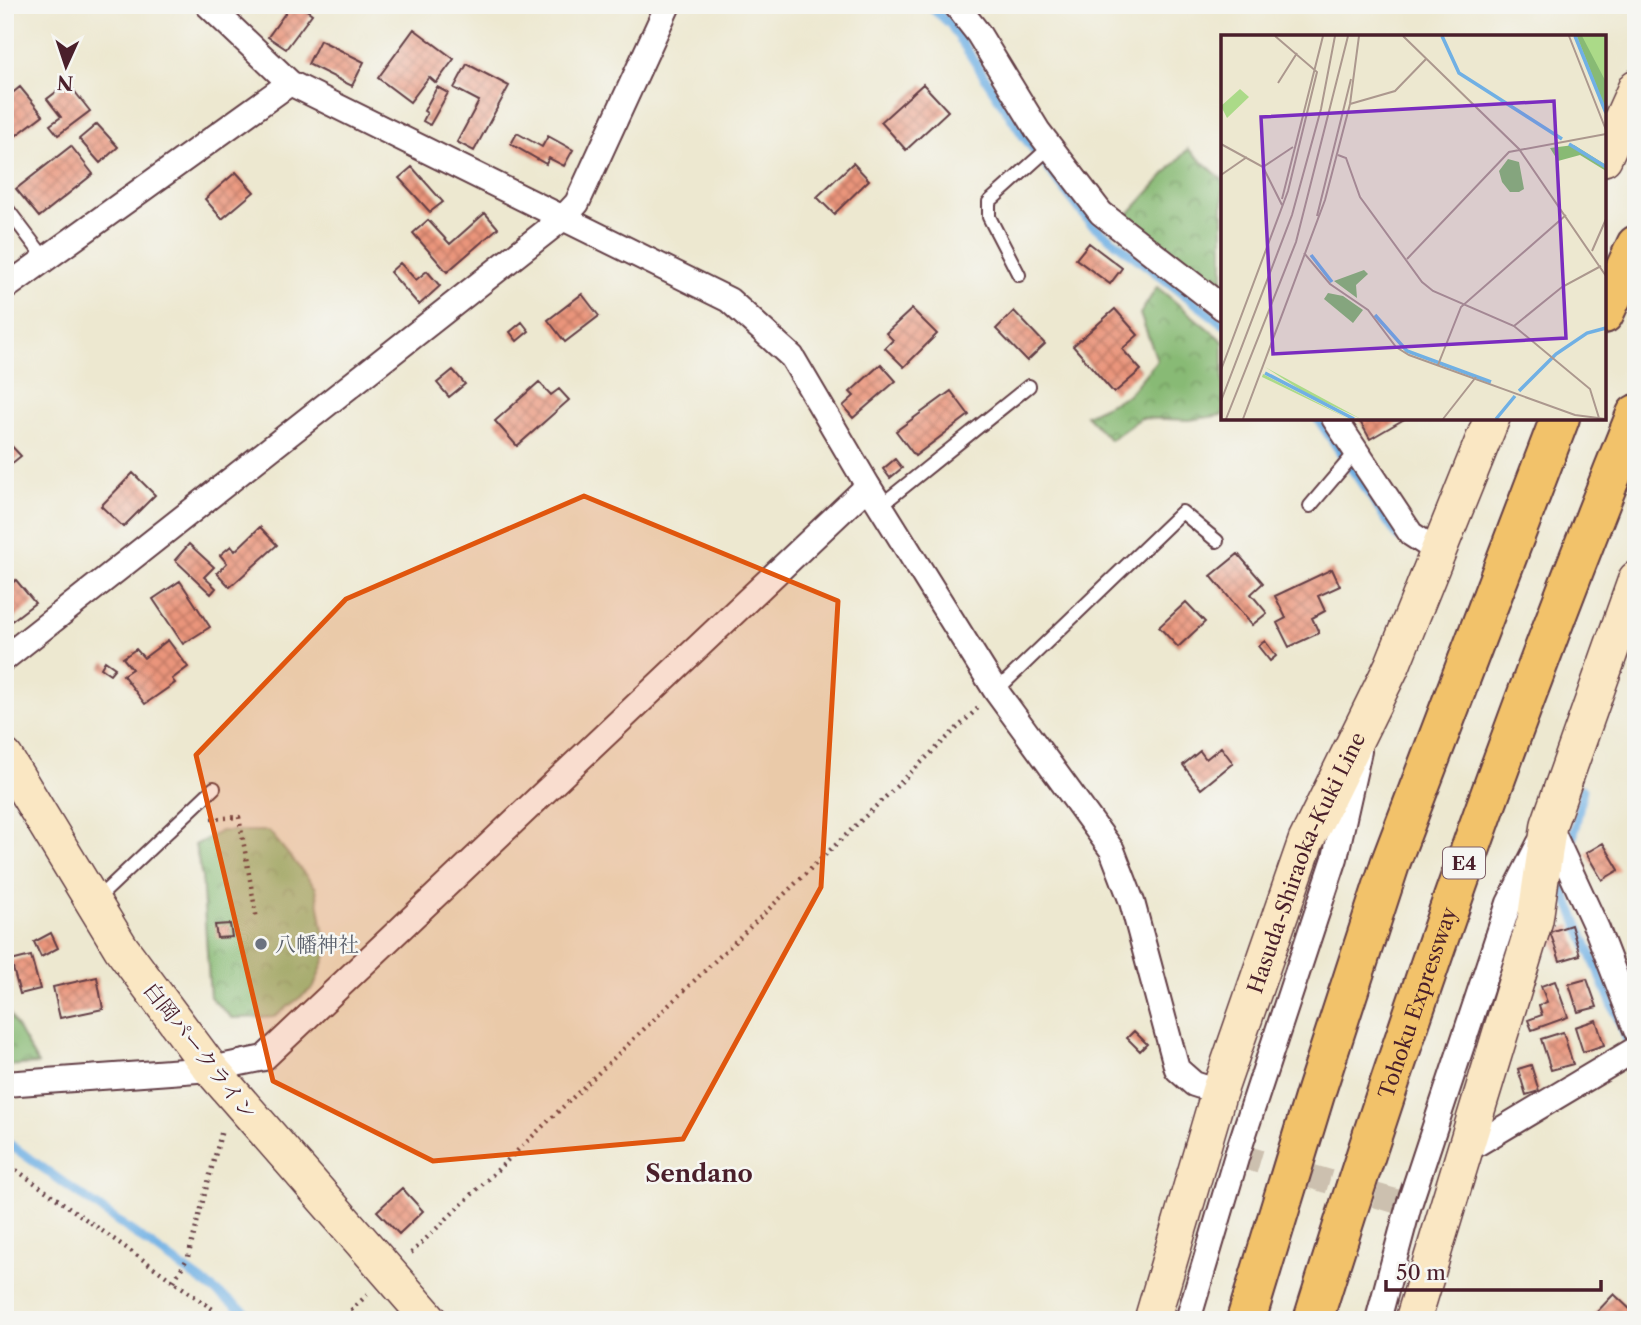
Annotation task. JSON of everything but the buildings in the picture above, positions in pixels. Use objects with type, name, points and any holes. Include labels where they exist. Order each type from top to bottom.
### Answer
[{"type":"highway","points":[[1606,310],[1636,244]]},
{"type":"highway","name":"Tohoku Expressway","points":[[1313,1320],[1384,1092],[1497,769],[1636,414]]},
{"type":"highway","points":[[1246,1320],[1316,1091],[1390,864],[1559,420]]},
{"type":"street","points":[[208,5],[290,83],[729,300],[760,325],[792,357],[874,496],[996,691],[1112,850],[1132,902],[1177,1069],[1194,1084],[1219,1092]]},
{"type":"street","points":[[5,657],[563,218],[577,203],[668,5]]},
{"type":"street","points":[[956,5],[978,33],[1051,147],[1101,213],[1221,306]]},
{"type":"street","points":[[5,288],[290,83]]},
{"type":"street","points":[[1606,154],[1636,87]]},
{"type":"street","points":[[1335,420],[1411,534],[1439,552]]},
{"type":"street","name":"Hasuda-Shiraoka-Kuki Line","points":[[1152,1320],[1219,1092],[1306,841],[1364,724],[1439,552],[1491,420]]},
{"type":"street","points":[[5,1084],[221,1082],[264,1058],[874,496]]},
{"type":"street","points":[[1378,1320],[1409,1205],[1509,903],[1549,824],[1636,579]]},
{"type":"street","points":[[1188,1320],[1237,1155],[1335,858],[1348,813],[1364,724]]},
{"type":"street","name":"白岡パークライン","points":[[5,757],[121,948],[221,1082],[430,1320]]},
{"type":"street","points":[[1549,824],[1597,929],[1636,1030]]},
{"type":"street","points":[[1413,1320],[1535,920],[1549,824]]},
{"type":"street","points":[[1465,1152],[1636,1049]]},
{"type":"lane","points":[[1019,275],[989,217],[989,202],[1051,147]]},
{"type":"lane","points":[[5,206],[46,260]]},
{"type":"lane","points":[[874,496],[1029,386]]},
{"type":"lane","points":[[1310,506],[1355,453]]},
{"type":"lane","points":[[996,691],[1182,512],[1217,541]]},
{"type":"lane","points":[[93,903],[214,788]]},
{"type":"path","points":[[388,1275],[996,691]]},
{"type":"path","points":[[177,821],[239,817],[257,920]]},
{"type":"path","points":[[173,1281],[188,1257],[221,1082]]},
{"type":"path","points":[[5,1162],[228,1320]]},
{"type":"highlighted area","points":[[584,496],[838,601],[821,887],[683,1139],[433,1161],[273,1081],[196,755],[346,599]]},
{"type":"green space","points":[[1188,149],[1221,178],[1221,290],[1126,217]]},
{"type":"green space","points":[[1157,287],[1221,339],[1221,415],[1189,420],[1141,418],[1110,440],[1086,415],[1128,395],[1157,360],[1140,314]]},
{"type":"green space","points":[[221,831],[269,831],[316,888],[327,953],[314,987],[274,1017],[232,1018],[210,997],[202,877],[195,845]]},
{"type":"green space","points":[[5,1006],[38,1064],[5,1066]]},
{"type":"waterway","points":[[928,5],[950,24],[1023,136],[1090,223],[1221,322]]},
{"type":"waterway","points":[[1318,420],[1398,537]]},
{"type":"waterway","points":[[1570,853],[1583,789]]},
{"type":"waterway","points":[[1566,877],[1564,891],[1631,1049]]},
{"type":"waterway","points":[[5,1141],[256,1320]]},
{"type":"tunnel","points":[[1237,1155],[1409,1205]]},
{"type":"place","name":"八幡神社","points":[[261,944]]},
{"type":"district","name":"Sendano","points":[[699,1173]]}]
